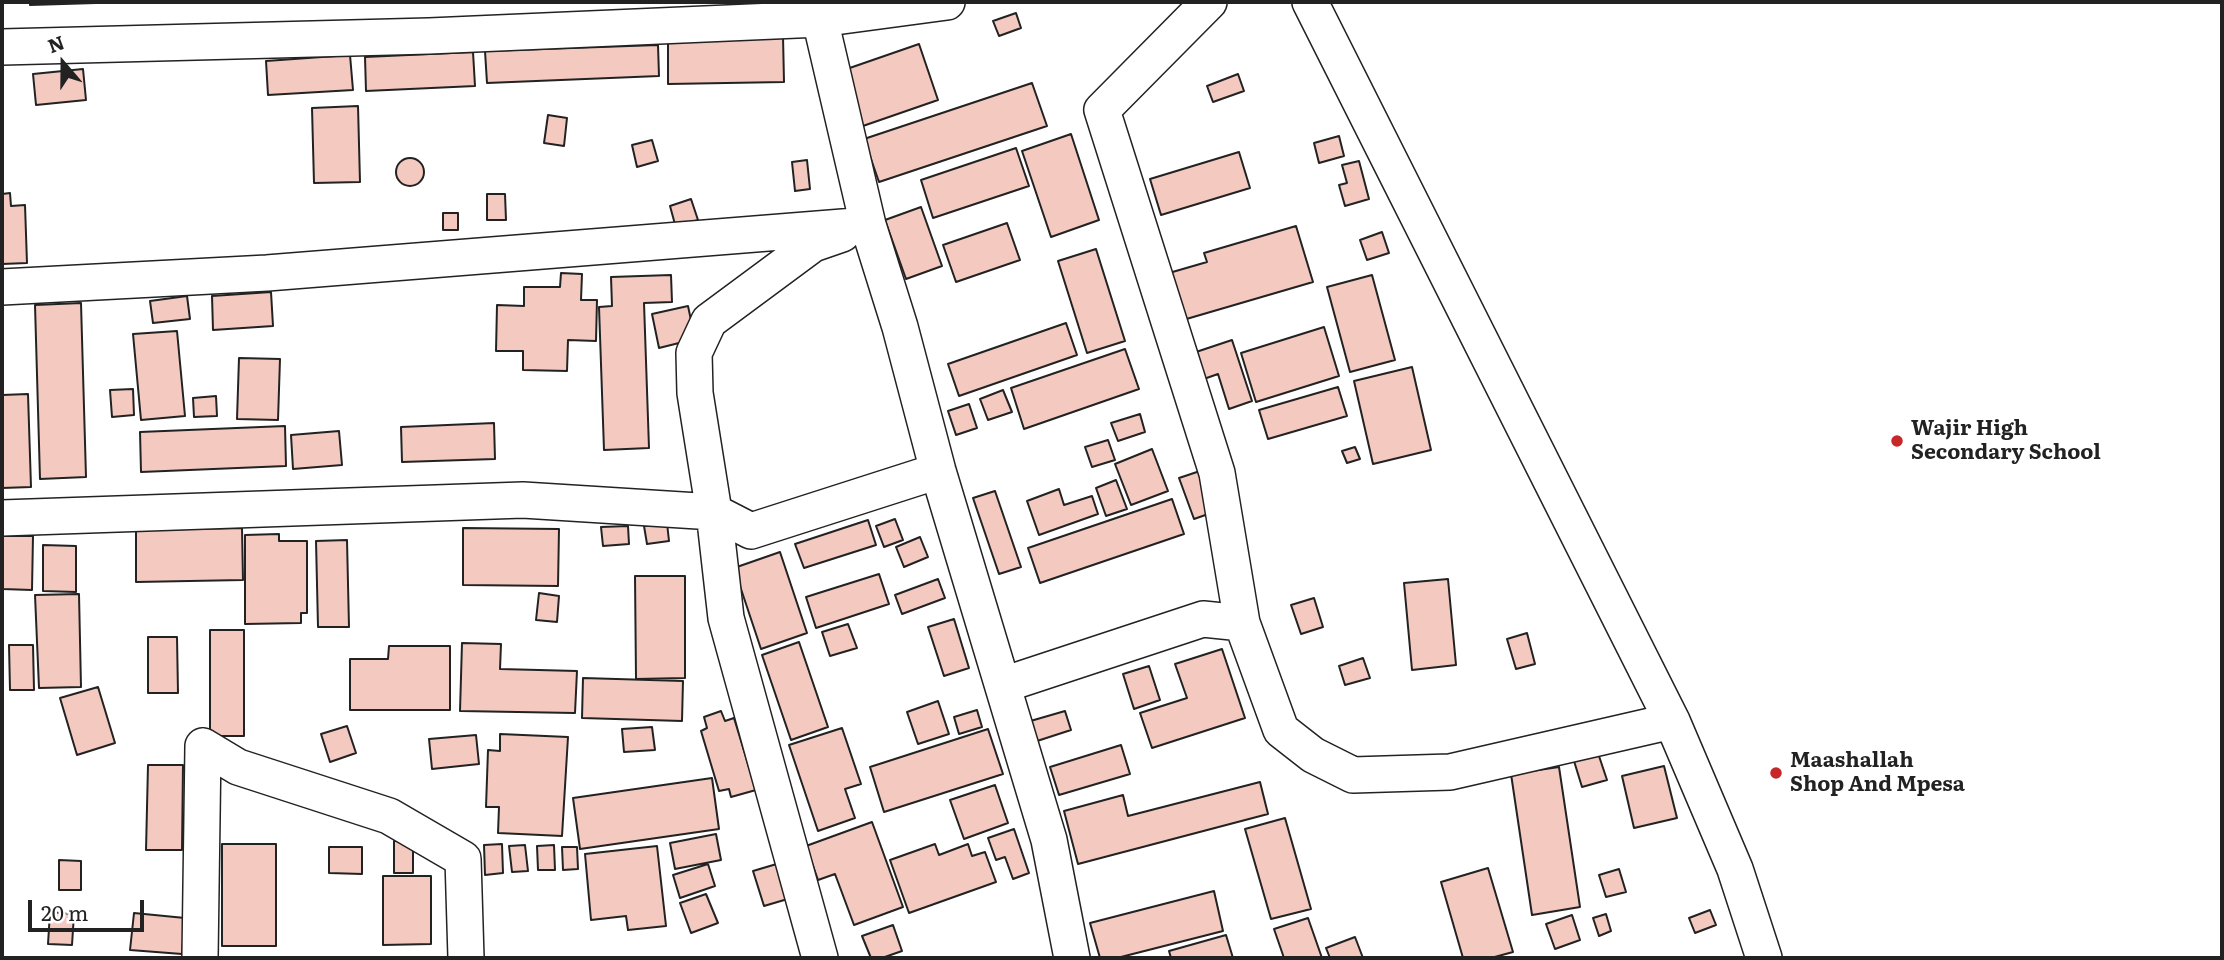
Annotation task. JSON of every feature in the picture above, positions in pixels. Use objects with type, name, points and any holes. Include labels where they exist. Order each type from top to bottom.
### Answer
[{"type":"street","points":[[2,47],[429,36],[820,19],[947,2]]},
{"type":"street","points":[[1209,2],[1102,110],[1217,473],[1242,623],[1281,730],[1313,755],[1353,775],[1450,772],[1672,721]]},
{"type":"street","points":[[1310,2],[1672,721],[1735,869],[1764,958]]},
{"type":"street","points":[[820,19],[868,225],[900,327],[938,471],[1049,840],[1072,958]]},
{"type":"street","points":[[2,288],[267,273],[868,225]]},
{"type":"street","points":[[820,958],[726,618],[695,393],[694,353],[709,321],[813,244],[868,225]]},
{"type":"street","points":[[2,518],[523,500],[713,512],[751,531],[938,471]]},
{"type":"street","points":[[1003,685],[1203,619],[1242,623]]},
{"type":"street","points":[[200,958],[203,746],[238,767],[389,816],[463,859],[466,958]]},
{"type":"building","points":[[30,2],[129,2],[30,5]]},
{"type":"building","points":[[1016,13],[1021,28],[999,36],[993,21]]},
{"type":"building","points":[[783,36],[784,82],[668,84],[668,38]]},
{"type":"building","points":[[919,44],[938,100],[860,127],[841,71]]},
{"type":"building","points":[[658,45],[659,76],[487,83],[485,51]]},
{"type":"building","points":[[473,52],[475,86],[366,91],[365,57]]},
{"type":"building","points":[[350,55],[353,90],[268,95],[266,61]]},
{"type":"building","points":[[83,69],[86,100],[36,105],[33,74]]},
{"type":"building","points":[[1238,74],[1244,91],[1213,102],[1207,86]]},
{"type":"building","points":[[1032,83],[1047,126],[879,182],[864,139]]},
{"type":"building","points":[[358,106],[360,182],[314,183],[312,108]]},
{"type":"building","points":[[548,115],[567,118],[564,146],[544,143]]},
{"type":"building","points":[[1071,134],[1099,220],[1051,237],[1022,151]]},
{"type":"building","points":[[1339,136],[1344,156],[1319,163],[1314,143]]},
{"type":"building","points":[[652,140],[658,161],[637,167],[632,145]]},
{"type":"building","points":[[1016,148],[1029,186],[933,218],[921,180]]},
{"type":"building","points":[[1239,152],[1250,188],[1161,215],[1150,179]]},
{"type":"building","points":[[410,158],[420,162],[424,172],[420,182],[410,186],[400,182],[396,172],[400,162]]},
{"type":"building","points":[[807,160],[810,189],[795,191],[792,162]]},
{"type":"building","points":[[1359,161],[1369,199],[1345,206],[1339,185],[1347,183],[1342,165]]},
{"type":"building","points":[[10,193],[11,206],[25,205],[27,263],[2,264],[2,194]]},
{"type":"building","points":[[487,194],[505,194],[506,220],[487,220]]},
{"type":"building","points":[[691,199],[698,220],[676,228],[670,206]]},
{"type":"building","points":[[921,207],[942,266],[906,279],[885,220]]},
{"type":"building","points":[[443,213],[458,213],[458,230],[443,230]]},
{"type":"building","points":[[1007,223],[1020,260],[956,282],[943,245]]},
{"type":"building","points":[[1296,226],[1313,282],[1183,320],[1169,273],[1207,262],[1204,253]]},
{"type":"building","points":[[1382,232],[1389,253],[1367,260],[1360,240]]},
{"type":"building","points":[[1096,249],[1125,341],[1087,353],[1058,261]]},
{"type":"building","points":[[561,273],[582,274],[581,300],[597,300],[596,341],[568,340],[567,371],[523,370],[523,351],[496,351],[497,305],[524,306],[524,287],[560,287]]},
{"type":"building","points":[[671,275],[672,302],[644,303],[649,448],[604,450],[599,307],[612,306],[611,277]]},
{"type":"building","points":[[1372,275],[1395,360],[1350,372],[1327,287]]},
{"type":"building","points":[[271,292],[273,326],[213,330],[212,296]]},
{"type":"building","points":[[187,296],[190,319],[153,323],[150,301]]},
{"type":"building","points":[[81,303],[86,477],[40,479],[35,305]]},
{"type":"building","points":[[688,306],[695,339],[659,348],[652,314]]},
{"type":"building","points":[[1066,323],[1077,355],[959,396],[948,364]]},
{"type":"building","points":[[1324,327],[1339,376],[1256,402],[1241,353]]},
{"type":"building","points":[[177,331],[185,416],[141,420],[133,334]]},
{"type":"building","points":[[1232,340],[1252,401],[1229,409],[1218,374],[1201,380],[1193,353]]},
{"type":"building","points":[[1125,349],[1139,389],[1024,429],[1011,388]]},
{"type":"building","points":[[239,358],[280,359],[278,420],[237,419]]},
{"type":"building","points":[[1412,367],[1431,450],[1373,464],[1354,381]]},
{"type":"building","points":[[1338,387],[1347,416],[1268,439],[1259,410]]},
{"type":"building","points":[[133,389],[134,415],[112,417],[110,390]]},
{"type":"building","points":[[1003,390],[1012,412],[988,420],[980,399]]},
{"type":"building","points":[[28,394],[31,487],[2,488],[2,395]]},
{"type":"building","points":[[216,396],[217,416],[194,417],[193,398]]},
{"type":"building","points":[[969,404],[977,428],[956,435],[948,411]]},
{"type":"building","points":[[1140,414],[1145,432],[1118,441],[1111,423]]},
{"type":"building","points":[[494,423],[495,459],[402,462],[401,427]]},
{"type":"building","points":[[285,426],[286,466],[141,472],[140,432]]},
{"type":"building","points":[[339,431],[342,465],[293,469],[291,435]]},
{"type":"building","points":[[1108,440],[1115,460],[1092,467],[1085,447]]},
{"type":"building","points":[[1355,447],[1360,459],[1347,463],[1342,451]]},
{"type":"building","points":[[1152,449],[1168,491],[1131,505],[1115,464]]},
{"type":"building","points":[[1200,471],[1214,512],[1194,519],[1179,478]]},
{"type":"building","points":[[1116,480],[1127,509],[1106,516],[1096,488]]},
{"type":"building","points":[[1059,489],[1064,505],[1092,496],[1098,514],[1039,535],[1027,501]]},
{"type":"building","points":[[995,491],[1021,567],[999,574],[973,498]]},
{"type":"building","points":[[1172,499],[1184,534],[1040,583],[1028,548]]},
{"type":"building","points":[[895,519],[903,540],[884,547],[876,526]]},
{"type":"building","points":[[868,520],[876,545],[804,568],[795,544]]},
{"type":"building","points":[[667,523],[669,541],[647,544],[644,526]]},
{"type":"building","points":[[628,526],[629,544],[603,546],[601,527]]},
{"type":"building","points":[[242,528],[243,580],[136,582],[136,530]]},
{"type":"building","points":[[463,528],[559,529],[558,586],[463,585]]},
{"type":"building","points":[[279,534],[279,541],[307,541],[307,613],[301,613],[301,623],[245,624],[245,535]]},
{"type":"building","points":[[2,536],[33,536],[32,590],[2,589]]},
{"type":"building","points":[[920,537],[928,557],[904,567],[896,547]]},
{"type":"building","points":[[347,540],[349,627],[318,627],[316,541]]},
{"type":"building","points":[[43,545],[76,546],[76,592],[43,591]]},
{"type":"building","points":[[780,552],[807,633],[761,649],[734,568]]},
{"type":"building","points":[[879,574],[889,604],[816,628],[806,597]]},
{"type":"building","points":[[635,576],[685,576],[685,678],[636,679]]},
{"type":"building","points":[[938,579],[945,598],[902,614],[895,595]]},
{"type":"building","points":[[1448,579],[1456,665],[1412,670],[1404,583]]},
{"type":"building","points":[[539,593],[559,596],[557,622],[536,620]]},
{"type":"building","points":[[79,594],[81,687],[39,688],[35,595]]},
{"type":"building","points":[[1314,598],[1323,627],[1301,634],[1291,605]]},
{"type":"building","points":[[954,619],[969,668],[944,676],[928,627]]},
{"type":"building","points":[[848,624],[857,648],[830,656],[822,632]]},
{"type":"building","points":[[210,630],[244,630],[244,736],[210,736]]},
{"type":"building","points":[[1527,633],[1535,664],[1516,669],[1507,639]]},
{"type":"building","points":[[148,637],[177,637],[178,693],[148,693]]},
{"type":"building","points":[[799,642],[828,727],[791,740],[762,655]]},
{"type":"building","points":[[462,643],[501,644],[500,669],[577,671],[575,713],[460,711]]},
{"type":"building","points":[[9,645],[33,645],[34,690],[10,690]]},
{"type":"building","points":[[389,646],[450,646],[450,710],[350,710],[350,659],[388,659]]},
{"type":"building","points":[[1222,649],[1245,718],[1152,748],[1140,713],[1187,698],[1175,664]]},
{"type":"building","points":[[1363,658],[1370,678],[1345,685],[1339,666]]},
{"type":"building","points":[[1149,666],[1160,700],[1134,709],[1123,674]]},
{"type":"building","points":[[583,678],[683,681],[682,721],[582,718]]},
{"type":"building","points":[[98,687],[115,743],[77,755],[60,698]]},
{"type":"building","points":[[938,701],[949,734],[918,744],[907,712]]},
{"type":"building","points":[[977,710],[982,727],[959,734],[954,717]]},
{"type":"building","points":[[721,711],[725,721],[734,718],[756,790],[731,797],[729,789],[719,791],[701,731],[707,728],[704,717]]},
{"type":"building","points":[[1065,711],[1071,730],[1034,742],[1027,722]]},
{"type":"building","points":[[347,726],[356,753],[330,762],[321,734]]},
{"type":"building","points":[[652,727],[655,750],[624,752],[622,729]]},
{"type":"building","points":[[842,728],[861,784],[845,789],[855,818],[818,831],[789,745]]},
{"type":"building","points":[[988,729],[1003,774],[884,812],[870,767]]},
{"type":"building","points":[[500,734],[568,737],[562,836],[498,833],[499,807],[486,807],[488,750],[500,751]]},
{"type":"building","points":[[476,735],[479,764],[432,769],[429,739]]},
{"type":"building","points":[[1121,745],[1130,774],[1059,795],[1050,767]]},
{"type":"building","points":[[1598,753],[1607,780],[1582,787],[1574,761]]},
{"type":"building","points":[[148,765],[183,765],[182,850],[146,850]]},
{"type":"building","points":[[1664,766],[1677,818],[1634,828],[1622,776]]},
{"type":"building","points":[[1559,767],[1580,907],[1532,915],[1511,774]]},
{"type":"building","points":[[712,778],[719,829],[580,849],[573,798]]},
{"type":"building","points":[[1260,782],[1268,814],[1078,864],[1064,811],[1123,795],[1128,816]]},
{"type":"building","points":[[995,785],[1008,823],[964,839],[950,800]]},
{"type":"building","points":[[1285,818],[1311,909],[1271,919],[1245,829]]},
{"type":"building","points":[[872,822],[903,907],[854,925],[835,874],[818,880],[806,846]]},
{"type":"building","points":[[1014,829],[1029,873],[1013,879],[1005,857],[996,860],[988,838]]},
{"type":"building","points":[[716,834],[721,860],[675,869],[670,843]]},
{"type":"building","points":[[394,841],[413,841],[413,873],[394,873]]},
{"type":"building","points":[[222,844],[276,844],[276,946],[222,946]]},
{"type":"building","points":[[502,844],[503,873],[485,875],[484,845]]},
{"type":"building","points":[[935,844],[939,855],[968,844],[972,856],[985,852],[996,882],[909,913],[890,860]]},
{"type":"building","points":[[525,845],[528,871],[512,872],[509,846]]},
{"type":"building","points":[[554,845],[555,870],[538,870],[537,846]]},
{"type":"building","points":[[657,846],[666,926],[628,930],[626,916],[591,920],[585,854]]},
{"type":"building","points":[[329,847],[362,847],[362,874],[329,873]]},
{"type":"building","points":[[562,847],[577,847],[578,869],[563,870]]},
{"type":"building","points":[[59,860],[81,861],[81,890],[59,890]]},
{"type":"building","points":[[780,863],[791,898],[764,906],[753,871]]},
{"type":"building","points":[[708,864],[715,886],[680,898],[673,875]]},
{"type":"building","points":[[1488,868],[1513,952],[1491,958],[1463,958],[1441,882]]},
{"type":"building","points":[[1619,869],[1626,892],[1606,897],[1599,875]]},
{"type":"building","points":[[383,876],[431,876],[431,944],[383,945]]},
{"type":"building","points":[[1214,891],[1223,931],[1117,958],[1100,958],[1090,923]]},
{"type":"building","points":[[706,894],[718,923],[691,933],[680,903]]},
{"type":"building","points":[[1710,910],[1716,925],[1695,933],[1689,918]]},
{"type":"building","points":[[50,912],[74,914],[72,945],[48,944]]},
{"type":"building","points":[[134,913],[185,918],[182,954],[130,950]]},
{"type":"building","points":[[1606,914],[1611,931],[1599,936],[1593,918]]},
{"type":"building","points":[[1572,915],[1580,940],[1555,949],[1546,924]]},
{"type":"building","points":[[1308,918],[1322,958],[1284,958],[1274,929]]},
{"type":"building","points":[[893,925],[902,951],[882,958],[871,958],[862,936]]},
{"type":"building","points":[[1226,935],[1233,958],[1171,958],[1169,951]]},
{"type":"building","points":[[1355,937],[1363,958],[1330,958],[1326,948]]},
{"type":"place","name":"Wajir High Secondary School","points":[[1897,441]]},
{"type":"place","name":"Maashallah Shop And Mpesa","points":[[1776,773]]}]
